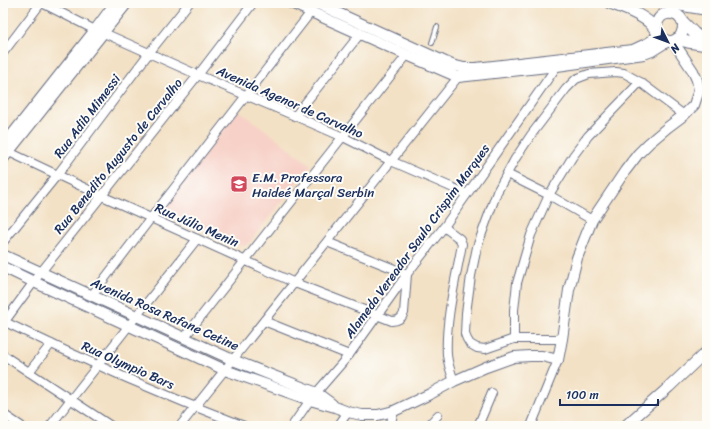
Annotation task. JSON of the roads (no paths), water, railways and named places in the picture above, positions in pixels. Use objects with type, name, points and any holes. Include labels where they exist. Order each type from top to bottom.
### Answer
[{"type":"main road","points":[[610,3],[640,16],[667,37],[688,42],[707,44]]},
{"type":"main road","points":[[640,16],[665,9]]},
{"type":"main road","points":[[665,9],[674,14],[682,12]]},
{"type":"main road","points":[[665,9],[656,25],[667,37]]},
{"type":"main road","points":[[667,37],[681,36],[684,26],[682,12]]},
{"type":"main road","points":[[682,12],[694,33],[707,44]]},
{"type":"street","name":"Avenida Agenor de Carvalho","points":[[42,3],[99,31],[343,137],[391,161],[467,194]]},
{"type":"street","points":[[3,53],[42,3]]},
{"type":"street","points":[[99,31],[115,3]]},
{"type":"street","points":[[5,153],[99,31],[127,3]]},
{"type":"street","name":"Rua Adib Mimessi","points":[[3,242],[58,174],[149,53],[189,3]]},
{"type":"street","name":"Rua Benedito Augusto de Carvalho","points":[[4,323],[41,272],[198,75],[252,3]]},
{"type":"street","points":[[291,3],[314,8],[452,65],[461,72]]},
{"type":"street","points":[[314,8],[360,34],[407,55],[461,72],[557,66],[644,54],[652,51],[667,37]]},
{"type":"street","points":[[92,295],[314,8]]},
{"type":"street","points":[[682,12],[707,11]]},
{"type":"street","points":[[295,116],[360,34]]},
{"type":"street","points":[[180,426],[461,72],[476,68],[633,50],[667,37]]},
{"type":"street","points":[[531,426],[558,360],[569,290],[577,258],[592,220],[625,170],[638,154],[694,105],[699,90],[694,71],[667,37]]},
{"type":"street","points":[[184,338],[407,55]]},
{"type":"street","name":"Alameda Vereador Saulo Crispim Marques","points":[[292,426],[314,396],[349,355],[407,274],[444,227],[557,66]]},
{"type":"street","points":[[562,339],[514,339],[485,349],[477,348],[470,344],[467,339],[465,334],[466,314],[477,247],[497,192],[515,159],[531,135],[566,90],[580,77],[588,74],[616,72],[624,73],[640,82],[684,115]]},
{"type":"street","points":[[514,339],[514,310],[517,282],[531,235],[549,196],[573,156],[588,136],[640,82]]},
{"type":"street","name":"Rua Júlio Menin","points":[[5,153],[58,174],[102,196],[294,283],[392,321],[399,320],[404,312],[407,274]]},
{"type":"street","points":[[507,174],[592,220]]},
{"type":"street","points":[[444,227],[460,239],[462,244],[449,317],[447,342],[448,363],[454,381]]},
{"type":"street","points":[[50,426],[197,239]]},
{"type":"street","points":[[327,242],[407,274]]},
{"type":"street","name":"Avenida Rosa Rafane Cetine","points":[[3,255],[314,396]]},
{"type":"street","name":"Avenida Rosa Rafane Cetine","points":[[3,268],[225,370],[314,396]]},
{"type":"street","points":[[264,321],[349,355]]},
{"type":"street","name":"Rua Olympio Bars","points":[[4,323],[98,366],[244,426]]},
{"type":"street","points":[[29,372],[51,344]]},
{"type":"street","points":[[625,426],[707,351]]},
{"type":"street","points":[[3,355],[111,426]]},
{"type":"street","points":[[314,396],[348,412],[369,416],[378,415],[394,411],[454,381],[514,357],[542,356],[558,360]]},
{"type":"street","points":[[478,426],[492,393]]},
{"type":"street","points":[[390,426],[394,411]]},
{"type":"street","points":[[338,426],[348,412]]},
{"type":"street","points":[[3,414],[21,426]]},
{"type":"street","points":[[428,426],[438,415]]},
{"type":"lane","points":[[432,43],[437,26]]},
{"type":"place","name":"E.M. Professora Haideé Marçal Serbin","points":[[239,184]]}]
